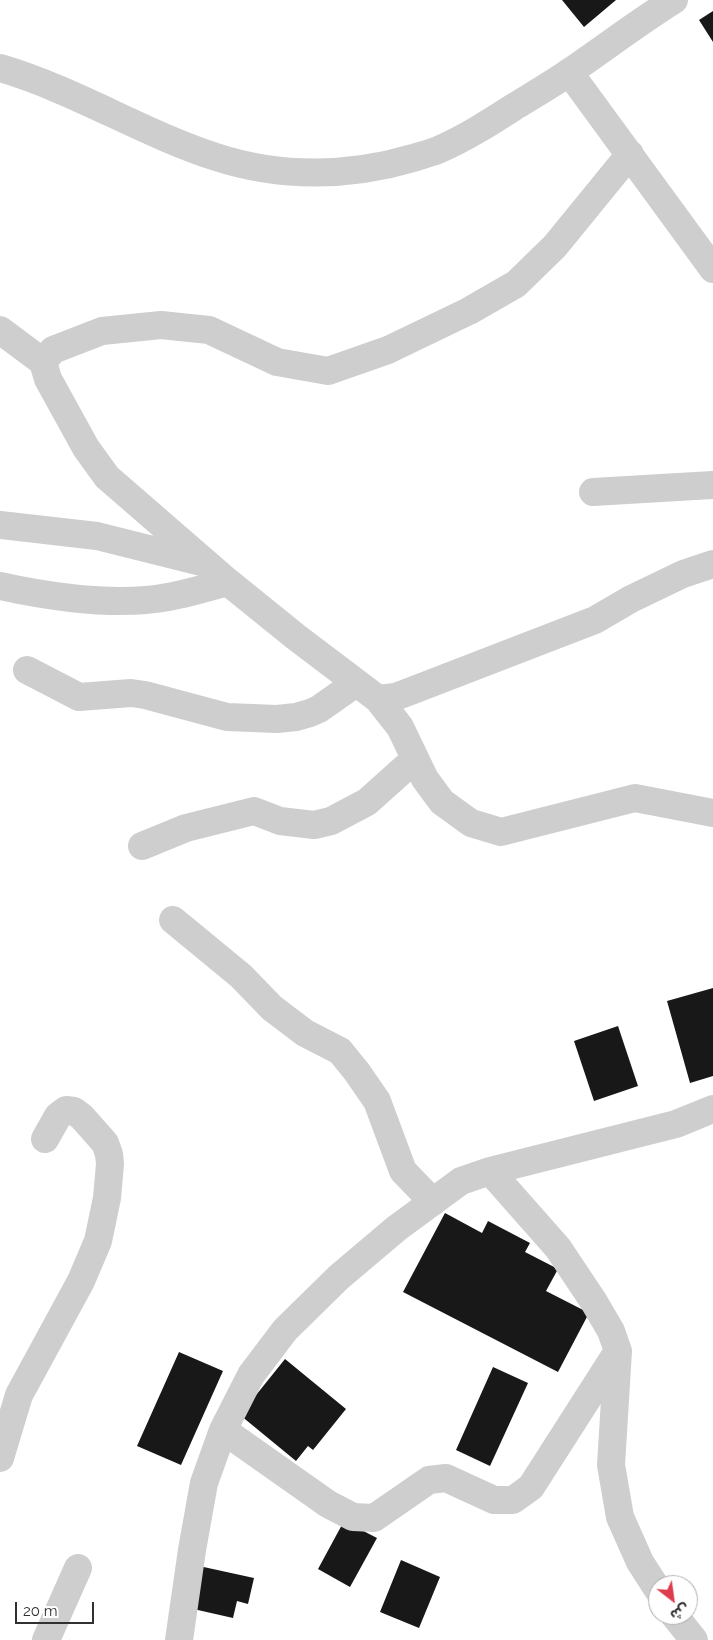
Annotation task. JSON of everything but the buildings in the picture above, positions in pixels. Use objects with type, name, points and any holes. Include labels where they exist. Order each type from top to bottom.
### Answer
[{"type":"street","points":[[0,68],[64,91],[172,141],[217,157],[261,169],[308,173],[353,171],[395,163],[438,150],[483,127],[569,72],[660,5]]},
{"type":"street","points":[[569,72],[713,269]]},
{"type":"street","points":[[43,362],[53,350],[102,331],[161,325],[209,330],[278,362],[328,371],[388,350],[468,311],[516,284],[555,246],[630,154]]},
{"type":"street","points":[[0,330],[43,362],[48,379],[86,448],[107,477],[228,582],[296,637],[378,699],[400,727],[425,779],[442,802],[471,823],[501,832],[634,798],[713,814]]},
{"type":"street","points":[[593,492],[713,485]]},
{"type":"street","points":[[0,525],[97,536],[205,563]]},
{"type":"street","points":[[378,699],[396,697],[595,620],[631,599],[683,574],[713,564]]},
{"type":"street","points":[[0,586],[66,597],[146,600],[177,595],[228,582]]},
{"type":"street","points":[[27,670],[79,697],[131,692],[227,717],[277,719],[296,717],[319,709],[356,683]]},
{"type":"street","points":[[142,846],[186,828],[254,811],[280,821],[314,825],[331,821],[367,802],[415,759]]},
{"type":"street","points":[[173,920],[241,976],[272,1008],[305,1033],[340,1051],[377,1101],[403,1171],[433,1202]]},
{"type":"street","points":[[179,1640],[204,1483],[223,1430],[251,1375],[285,1330],[339,1277],[397,1228],[461,1181],[490,1171],[676,1124],[713,1109]]},
{"type":"street","points":[[0,1458],[19,1395],[81,1281],[98,1241],[107,1198],[110,1154],[104,1143],[82,1116],[74,1111],[66,1110],[58,1116],[45,1139]]},
{"type":"street","points":[[490,1171],[558,1248],[611,1331],[618,1351],[610,1466],[620,1517],[640,1562],[648,1575]]},
{"type":"street","points":[[223,1430],[328,1504],[354,1517],[374,1518],[429,1480],[446,1478],[494,1500],[513,1500],[531,1487],[618,1351]]},
{"type":"street","points":[[46,1640],[78,1568]]},
{"type":"street","points":[[682,1625],[694,1640]]}]
